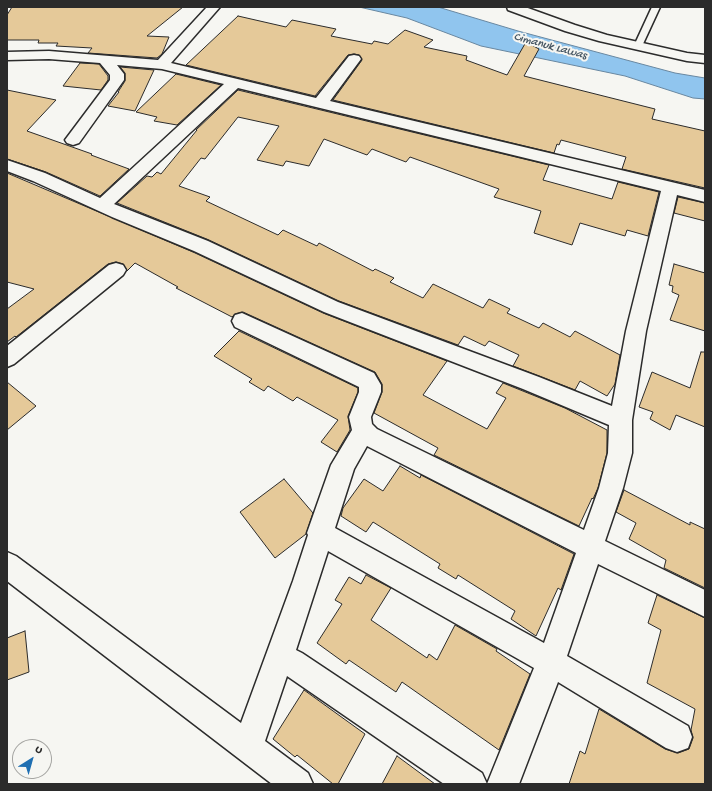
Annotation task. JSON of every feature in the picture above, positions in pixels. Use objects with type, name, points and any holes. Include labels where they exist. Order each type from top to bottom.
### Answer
[{"type":"street","points":[[162,66],[214,7]]},
{"type":"street","points":[[513,7],[570,28],[638,46],[705,59]]},
{"type":"street","points":[[7,56],[49,55],[104,59],[162,66],[705,196]]},
{"type":"street","points":[[72,140],[94,113],[117,80],[117,74],[104,59]]},
{"type":"street","points":[[320,103],[354,59]]},
{"type":"street","points":[[117,74],[146,64]]},
{"type":"street","points":[[102,206],[233,84]]},
{"type":"street","points":[[7,165],[39,177],[102,206],[201,246],[331,307],[621,420]]},
{"type":"street","points":[[503,784],[551,662],[611,488],[620,453],[621,420],[636,332],[670,188]]},
{"type":"street","points":[[7,358],[116,270]]},
{"type":"street","points":[[242,321],[366,379],[370,385],[370,392],[360,417],[361,425],[369,436],[705,604]]},
{"type":"street","points":[[248,747],[306,581],[320,533],[343,466],[364,431]]},
{"type":"street","points":[[320,533],[551,662],[677,737]]},
{"type":"street","points":[[7,566],[297,784]]},
{"type":"street","points":[[292,662],[471,784]]},
{"type":"lane","points":[[638,46],[656,7]]},
{"type":"water","name":"Cimanuk Lawas","points":[[359,7],[438,7],[518,31],[675,73],[705,78],[705,99],[693,98],[625,76],[481,46],[407,18]]},
{"type":"building","points":[[12,7],[183,7],[147,36],[169,37],[162,54],[157,58],[88,53],[92,48],[56,46],[58,43],[38,43],[39,40],[7,40],[7,15]]},
{"type":"building","points":[[238,16],[286,27],[292,20],[336,29],[331,36],[372,44],[374,41],[388,44],[405,30],[433,40],[424,47],[467,56],[466,60],[507,75],[526,42],[539,49],[524,76],[655,109],[652,119],[705,131],[705,188],[622,169],[626,157],[561,140],[559,145],[557,144],[554,153],[333,100],[362,60],[359,55],[348,55],[315,96],[186,65]]},
{"type":"building","points":[[80,63],[99,64],[108,76],[108,80],[101,90],[63,86]]},
{"type":"building","points":[[120,67],[154,70],[135,111],[108,106],[119,92],[125,81],[125,73]]},
{"type":"building","points":[[176,74],[221,85],[177,125],[154,121],[157,117],[136,112]]},
{"type":"building","points":[[7,90],[56,100],[27,131],[129,169],[100,196],[46,172],[7,159]]},
{"type":"building","points":[[238,90],[549,165],[543,180],[612,199],[618,182],[659,192],[648,236],[627,230],[625,236],[580,223],[572,245],[534,233],[541,211],[494,197],[499,189],[410,157],[406,162],[372,149],[367,155],[324,139],[309,166],[286,161],[283,166],[257,160],[279,126],[238,117],[205,159],[201,158],[179,186],[210,197],[206,201],[278,235],[283,230],[317,246],[319,243],[373,271],[375,269],[394,278],[390,282],[423,298],[433,284],[483,308],[489,299],[510,309],[507,313],[539,328],[543,323],[570,337],[575,331],[620,355],[615,384],[607,396],[580,381],[575,390],[513,366],[519,355],[489,341],[485,346],[464,336],[458,345],[339,301],[209,240],[117,203],[147,176],[152,177],[157,172],[161,174],[196,130]]},
{"type":"building","points":[[7,173],[193,252],[323,313],[447,361],[423,395],[487,429],[506,398],[496,393],[503,383],[565,408],[607,430],[607,453],[598,488],[579,526],[434,455],[438,448],[374,413],[382,392],[382,384],[375,372],[243,312],[235,314],[232,317],[176,288],[178,287],[135,263],[127,271],[123,264],[116,262],[108,264],[16,337],[15,336],[7,342],[7,309],[34,289],[7,282]]},
{"type":"building","points":[[678,197],[705,203],[705,221],[674,213]]},
{"type":"building","points":[[674,264],[705,273],[705,331],[670,320],[679,295],[672,292],[673,286],[669,285]]},
{"type":"building","points":[[239,331],[358,388],[358,392],[348,416],[350,430],[337,452],[321,442],[338,420],[297,397],[293,401],[268,386],[264,391],[249,382],[252,379],[214,356]]},
{"type":"building","points":[[701,352],[705,352],[705,427],[676,415],[670,430],[650,419],[653,412],[639,407],[652,372],[690,388]]},
{"type":"building","points":[[7,382],[36,406],[7,430]]},
{"type":"building","points":[[400,466],[420,478],[421,475],[574,554],[561,590],[558,588],[536,636],[511,619],[515,611],[458,575],[456,579],[438,568],[440,564],[373,522],[366,532],[341,516],[343,508],[364,479],[383,491]]},
{"type":"building","points":[[284,479],[313,513],[306,534],[275,558],[240,512]]},
{"type":"building","points":[[624,490],[690,525],[690,522],[705,529],[705,588],[664,568],[666,560],[629,539],[636,523],[616,512]]},
{"type":"building","points":[[366,575],[391,588],[371,620],[427,658],[429,654],[437,660],[455,625],[497,649],[496,651],[530,674],[499,750],[402,682],[396,692],[349,660],[346,664],[317,643],[342,604],[335,600],[349,577],[361,584]]},
{"type":"building","points":[[657,595],[705,618],[705,784],[569,784],[580,751],[585,754],[599,709],[665,749],[678,753],[689,749],[693,738],[691,730],[695,709],[647,683],[661,630],[648,623]]},
{"type":"building","points":[[25,631],[29,672],[7,680],[7,638]]},
{"type":"building","points":[[304,690],[365,734],[338,784],[333,784],[297,755],[295,757],[273,739]]},
{"type":"building","points":[[397,756],[435,784],[382,784]]}]
